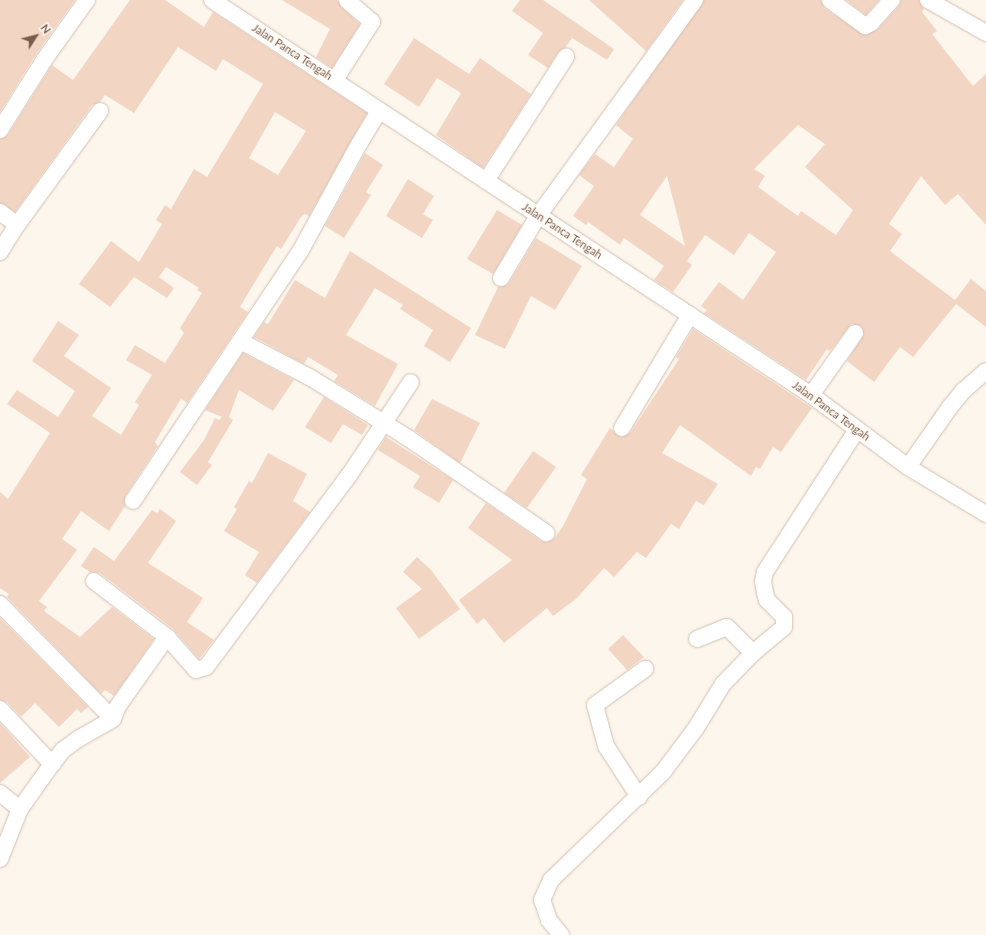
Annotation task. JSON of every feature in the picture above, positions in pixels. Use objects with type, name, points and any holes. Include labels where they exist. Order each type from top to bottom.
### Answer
[{"type":"street","points":[[0,130],[44,60],[88,0]]},
{"type":"street","name":"Jalan Panca Tengah","points":[[212,0],[335,80],[379,111],[440,148],[538,216],[811,395],[908,468],[986,514]]},
{"type":"street","points":[[335,80],[372,22],[347,0]]},
{"type":"street","points":[[501,278],[538,216],[695,0]]},
{"type":"street","points":[[830,0],[865,26],[871,23],[892,0]]},
{"type":"street","points":[[928,0],[986,33]]},
{"type":"street","points":[[486,181],[566,57]]},
{"type":"street","points":[[0,252],[17,225],[100,111]]},
{"type":"street","points":[[133,501],[300,250],[379,111]]},
{"type":"street","points":[[0,212],[17,225]]},
{"type":"street","points":[[622,428],[690,316]]},
{"type":"street","points":[[811,395],[856,333]]},
{"type":"street","points":[[240,341],[311,378],[408,438],[546,533]]},
{"type":"street","points":[[908,468],[950,406],[963,391],[986,371]]},
{"type":"street","points":[[94,581],[167,638],[196,670],[206,667],[350,474],[411,382]]},
{"type":"street","points":[[561,935],[543,909],[544,892],[551,880],[598,833],[639,797],[662,772],[696,728],[724,684],[753,653],[781,632],[785,624],[784,617],[768,600],[763,587],[765,572],[857,430]]},
{"type":"street","points":[[0,604],[113,719]]},
{"type":"street","points":[[697,639],[727,627],[753,653]]},
{"type":"street","points":[[0,859],[20,809],[52,764],[63,750],[78,739],[113,719],[118,706],[167,638]]},
{"type":"street","points":[[639,797],[606,746],[595,705],[645,670]]},
{"type":"street","points":[[0,709],[52,764]]},
{"type":"street","points":[[0,793],[20,809]]},
{"type":"building","points":[[0,0],[75,0],[36,54],[0,112]]},
{"type":"building","points":[[130,0],[165,0],[204,27],[213,12],[367,113],[309,216],[305,214],[301,217],[281,249],[277,246],[250,290],[240,307],[248,312],[187,403],[181,399],[155,442],[158,446],[125,496],[125,506],[109,531],[81,511],[62,539],[77,550],[39,601],[47,607],[44,611],[80,637],[112,607],[154,639],[114,696],[105,690],[101,694],[7,597],[9,594],[0,588],[0,492],[8,499],[50,433],[7,404],[17,390],[58,417],[75,391],[32,361],[58,321],[79,335],[64,356],[111,388],[92,416],[121,435],[139,405],[135,402],[152,375],[126,360],[135,345],[165,363],[184,333],[180,328],[202,293],[197,290],[199,288],[166,267],[159,277],[174,288],[167,298],[134,277],[110,307],[79,284],[111,241],[139,262],[162,224],[156,220],[165,205],[171,209],[194,169],[207,177],[263,84],[223,59],[216,71],[178,47],[134,113],[105,95],[100,102],[92,105],[15,212],[0,203],[0,139],[8,135],[52,65],[73,80]],"holes":[[[275,112],[306,131],[278,175],[249,158]]]},
{"type":"building","points":[[282,0],[337,0],[341,7],[360,24],[332,68],[316,57],[330,29]]},
{"type":"building","points":[[520,0],[543,0],[614,49],[607,60],[572,38],[565,48],[558,52],[548,68],[528,55],[543,33],[512,11]]},
{"type":"building","points":[[589,0],[683,0],[629,75],[646,51]]},
{"type":"building","points":[[704,0],[821,0],[824,8],[865,35],[878,29],[899,6],[901,0],[919,0],[924,9],[922,12],[937,31],[932,34],[973,86],[986,74],[986,225],[958,194],[945,205],[921,176],[889,224],[902,234],[890,251],[955,300],[971,279],[986,291],[986,327],[956,304],[913,357],[900,347],[874,382],[847,361],[864,334],[861,326],[851,324],[832,349],[829,351],[827,349],[806,380],[704,313],[707,310],[701,306],[719,282],[743,300],[776,252],[749,233],[734,255],[705,235],[687,261],[692,265],[673,292],[654,280],[664,266],[624,238],[620,245],[588,222],[586,225],[573,216],[594,186],[579,175],[595,154],[614,167],[633,139],[616,125]],"holes":[[[798,125],[825,144],[805,167],[853,210],[836,235],[801,211],[798,216],[758,187],[765,176],[754,169]],[[667,176],[685,246],[640,215]]]},
{"type":"building","points":[[846,0],[879,0],[866,15]]},
{"type":"building","points":[[414,38],[469,74],[480,58],[531,94],[483,168],[436,135],[461,93],[437,78],[419,107],[384,84]]},
{"type":"building","points":[[365,153],[383,165],[366,192],[371,195],[344,238],[325,226]]},
{"type":"building","points":[[408,179],[434,196],[423,214],[433,220],[422,238],[386,216]]},
{"type":"building","points":[[497,210],[522,225],[493,274],[467,259]]},
{"type":"building","points":[[536,238],[582,266],[555,310],[531,296],[505,349],[475,335],[498,287],[505,286],[509,283]]},
{"type":"building","points":[[350,251],[471,328],[450,362],[424,346],[433,330],[400,309],[403,305],[375,288],[346,335],[398,364],[375,406],[334,381],[338,375],[308,357],[304,364],[254,337],[264,322],[268,324],[295,280],[325,298]]},
{"type":"building","points":[[693,329],[812,408],[781,452],[773,447],[760,469],[756,467],[751,476],[680,425],[662,453],[718,484],[704,505],[696,501],[679,529],[671,524],[646,558],[637,552],[614,577],[604,568],[576,599],[553,616],[547,608],[504,643],[484,618],[477,624],[459,600],[512,560],[468,528],[486,503],[541,541],[546,542],[554,539],[563,526],[587,479],[581,475],[610,428],[621,437],[630,433],[679,359],[676,357]]},
{"type":"building","points":[[243,353],[294,380],[273,411],[239,390],[229,417],[233,420],[208,462],[212,465],[197,485],[180,472],[204,440],[215,418],[219,420],[222,417],[205,410]]},
{"type":"building","points":[[324,397],[368,425],[362,435],[343,424],[331,443],[305,427]]},
{"type":"building","points":[[432,399],[480,423],[460,463],[414,430]]},
{"type":"building","points":[[386,437],[453,480],[439,503],[413,487],[420,476],[378,450]]},
{"type":"building","points":[[533,451],[556,467],[527,508],[504,493]]},
{"type":"building","points":[[268,453],[307,474],[293,501],[310,512],[257,583],[245,575],[259,552],[224,531],[237,509],[234,507],[249,481],[252,483]]},
{"type":"building","points":[[160,509],[176,521],[148,563],[203,598],[187,622],[214,640],[199,659],[173,629],[100,573],[90,572],[81,566],[94,547],[114,561],[152,510],[157,513]]},
{"type":"building","points":[[417,557],[431,570],[460,609],[419,639],[396,608],[422,589],[403,572]]},
{"type":"building","points":[[0,618],[88,707],[81,713],[77,709],[59,727],[35,703],[21,717],[7,702],[0,700]]},
{"type":"building","points":[[623,635],[644,657],[627,670],[608,649]]},
{"type":"building","points":[[0,723],[30,757],[0,783]]}]
